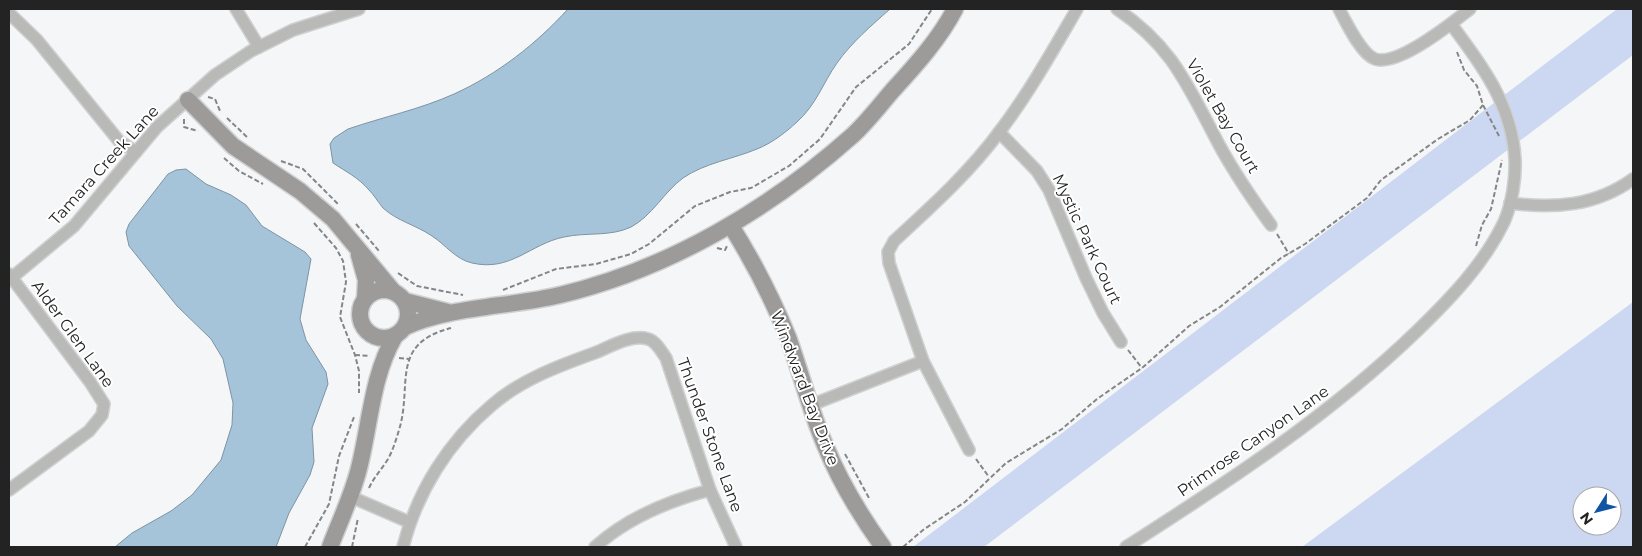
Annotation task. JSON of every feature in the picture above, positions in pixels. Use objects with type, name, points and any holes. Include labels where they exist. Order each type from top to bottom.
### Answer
[{"type":"street","points":[[236,9],[259,47]]},
{"type":"street","name":"Tamara Creek Lane","points":[[10,277],[74,226],[157,127],[215,75],[259,47],[293,30],[358,9]]},
{"type":"street","points":[[369,334],[382,339],[400,332],[416,322],[454,320],[561,294],[651,264],[732,228],[854,134],[911,70],[948,23],[955,9]]},
{"type":"street","points":[[969,450],[922,361],[889,263],[888,252],[894,241],[954,183],[999,132],[1048,58],[1077,9]]},
{"type":"street","name":"Violet Bay Court","points":[[1117,9],[1144,29],[1182,74],[1234,171],[1272,225]]},
{"type":"street","points":[[1339,9],[1363,49],[1374,59],[1386,60],[1400,56],[1451,24],[1470,9]]},
{"type":"street","points":[[9,14],[37,40],[119,140],[136,152]]},
{"type":"street","name":"Primrose Canyon Lane","points":[[1126,547],[1284,443],[1379,368],[1432,316],[1473,270],[1491,246],[1505,220],[1510,203],[1515,158],[1503,104],[1482,65],[1451,24]]},
{"type":"street","points":[[189,99],[233,146],[315,203],[333,219],[399,296],[409,314],[384,356],[377,380],[358,474],[356,499],[330,547]]},
{"type":"street","name":"Mystic Park Court","points":[[999,132],[1037,171],[1049,190],[1086,278],[1103,313],[1121,342]]},
{"type":"street","points":[[1510,203],[1534,207],[1559,207],[1606,195],[1633,179]]},
{"type":"street","name":"Windward Bay Drive","points":[[732,228],[773,302],[788,338],[824,443],[841,480],[883,547]]},
{"type":"street","points":[[357,248],[366,280],[365,299],[360,313],[360,321],[369,334],[377,380]]},
{"type":"street","name":"Alder Glen Lane","points":[[9,490],[89,431],[102,415],[104,404],[100,395],[10,277]]},
{"type":"street","points":[[365,299],[378,290],[399,296],[454,320]]},
{"type":"street","name":"Thunder Stone Lane","points":[[410,522],[418,500],[438,466],[460,437],[493,404],[518,387],[554,368],[633,339],[648,339],[656,344],[666,358],[710,490],[736,547]]},
{"type":"street","points":[[811,406],[922,361]]},
{"type":"street","points":[[595,547],[628,522],[658,508],[710,490]]},
{"type":"street","points":[[356,499],[410,522],[403,547]]},
{"type":"path","points":[[494,292],[556,269],[605,263],[631,254],[649,244],[694,206],[730,192],[751,188],[789,166],[820,139],[856,87],[909,44],[932,9]]},
{"type":"path","points":[[1452,46],[1464,70],[1477,86],[1483,106],[1500,138]]},
{"type":"path","points":[[199,132],[184,126],[189,99],[214,99],[222,114],[251,142]]},
{"type":"path","points":[[903,547],[923,530],[965,502],[1006,463],[1054,435],[1097,398],[1142,368],[1189,326],[1220,307],[1367,198],[1381,180],[1438,139],[1465,123],[1483,106]]},
{"type":"path","points":[[219,152],[239,171],[267,186]]},
{"type":"path","points":[[274,158],[303,169],[343,210]]},
{"type":"path","points":[[1474,251],[1482,225],[1491,209],[1502,158]]},
{"type":"path","points":[[311,219],[336,248],[343,261],[346,282],[340,317],[356,355],[360,371],[358,398]]},
{"type":"path","points":[[356,223],[383,256]]},
{"type":"path","points":[[1272,225],[1289,254]]},
{"type":"path","points":[[714,249],[725,250],[732,228]]},
{"type":"path","points":[[395,271],[417,286],[467,296]]},
{"type":"path","points":[[352,547],[356,499],[394,447],[401,418],[405,370],[414,350],[424,338],[454,320]]},
{"type":"path","points":[[1121,342],[1142,368]]},
{"type":"path","points":[[305,547],[329,504],[339,456],[354,417]]},
{"type":"path","points":[[842,449],[872,504]]},
{"type":"path","points":[[969,450],[990,477]]},
{"type":"shaded area","points":[[568,9],[890,9],[843,55],[804,115],[788,130],[763,147],[710,165],[683,178],[645,217],[623,230],[552,240],[509,261],[498,264],[472,263],[456,255],[426,232],[388,212],[361,182],[333,163],[330,144],[334,138],[348,129],[428,104],[470,86],[516,57]]},
{"type":"shaded area","points":[[1617,9],[1633,9],[1633,55],[984,547],[913,547]]},
{"type":"shaded area","points":[[186,169],[206,184],[231,195],[246,205],[262,226],[305,252],[311,259],[300,319],[306,340],[326,372],[328,384],[312,428],[314,462],[310,475],[289,513],[276,547],[115,547],[132,533],[171,511],[192,495],[221,460],[232,425],[233,403],[223,359],[211,339],[177,306],[129,246],[126,232],[129,224],[168,174],[176,170]]},
{"type":"shaded area","points":[[1633,302],[1633,547],[1302,547]]}]
